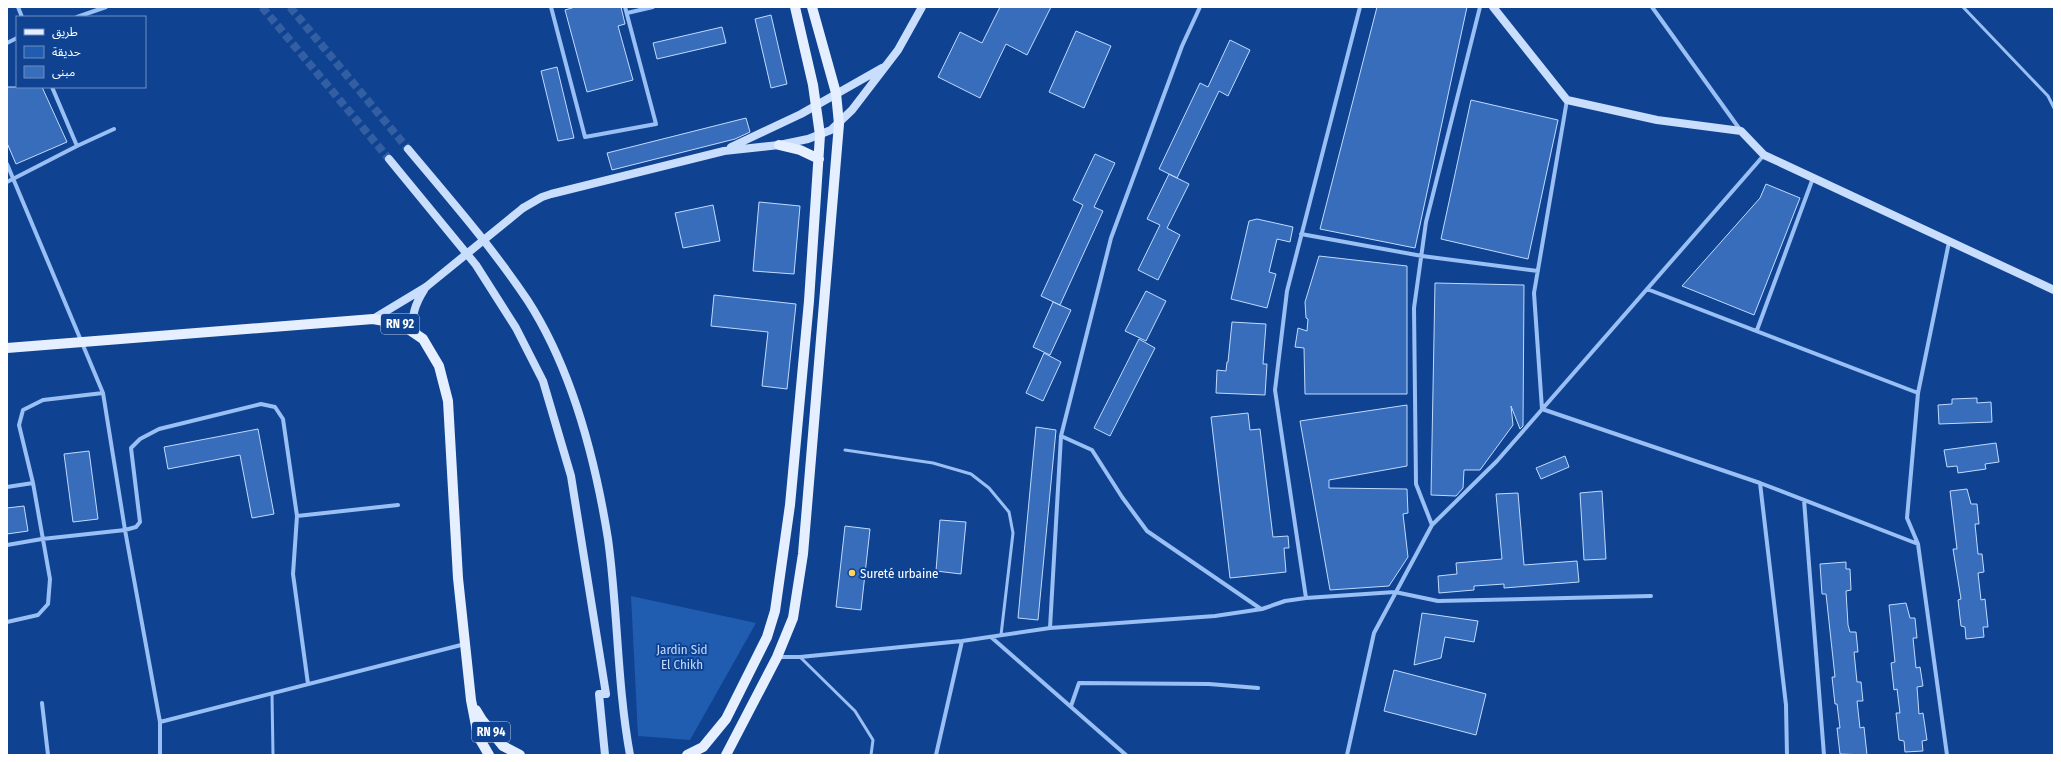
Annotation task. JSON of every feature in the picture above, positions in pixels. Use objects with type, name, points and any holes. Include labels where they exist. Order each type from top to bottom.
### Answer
[{"type":"main road","points":[[687,755],[703,747],[726,719],[767,637],[774,611],[790,505],[809,301],[820,136],[817,105],[795,7]]},
{"type":"main road","points":[[726,755],[777,657],[793,618],[803,554],[839,124],[836,93],[812,7]]},
{"type":"main road","points":[[779,145],[800,150],[819,159]]},
{"type":"main road","points":[[809,301],[825,302]]},
{"type":"main road","name":"RN 92","points":[[7,348],[373,319],[401,324],[422,339],[439,366],[448,401],[458,578],[471,700]]},
{"type":"main road","points":[[790,505],[807,506]]},
{"type":"main road","name":"RN 94","points":[[471,700],[478,736],[489,755]]},
{"type":"main road","name":"RN 94","points":[[471,700],[482,720],[503,746],[520,755]]},
{"type":"street","points":[[80,16],[106,7]]},
{"type":"street","points":[[551,7],[585,137],[656,124],[625,7]]},
{"type":"street","points":[[627,14],[653,7]]},
{"type":"street","points":[[373,319],[426,287],[523,208],[551,194],[724,151],[779,145],[820,136],[839,124],[852,110],[906,37],[922,7]]},
{"type":"street","points":[[1050,628],[1061,436],[1111,238],[1182,46],[1200,7]]},
{"type":"street","points":[[1306,598],[1275,390],[1287,291],[1300,234],[1360,7]]},
{"type":"street","points":[[1432,525],[1416,484],[1414,308],[1426,222],[1480,7]]},
{"type":"street","points":[[1492,7],[1567,100],[1657,120],[1741,131]]},
{"type":"street","points":[[1652,7],[1741,131],[1764,156],[2054,290]]},
{"type":"street","points":[[724,151],[784,123],[886,66]]},
{"type":"street","points":[[52,88],[77,146]]},
{"type":"street","points":[[1542,409],[1534,293],[1567,100]]},
{"type":"street","points":[[7,182],[14,180],[77,146],[114,129]]},
{"type":"street","points":[[408,149],[498,259],[528,302],[554,349],[576,404],[594,472],[608,540],[630,755]]},
{"type":"street","points":[[1347,755],[1374,633],[1432,525],[1497,461],[1764,156]]},
{"type":"street","points":[[389,159],[476,265],[516,328],[543,381],[571,476],[586,562],[606,694],[599,694],[605,755]]},
{"type":"street","points":[[7,164],[103,393],[125,530],[160,722],[160,755]]},
{"type":"street","points":[[1757,330],[1813,178]]},
{"type":"street","points":[[1300,234],[1422,256],[1538,270]]},
{"type":"street","points":[[1947,755],[1918,544],[1907,518],[1918,393],[1949,242]]},
{"type":"street","points":[[412,332],[412,318],[416,302],[426,287]]},
{"type":"street","points":[[1647,289],[1918,393]]},
{"type":"street","points":[[7,622],[38,615],[48,604],[50,579],[33,482],[20,425],[22,410],[43,400],[103,393]]},
{"type":"street","points":[[7,545],[42,539],[125,530],[136,527],[140,522],[131,448],[140,439],[159,429],[261,404],[275,407],[283,418],[298,516],[293,574],[308,684]]},
{"type":"street","points":[[1542,409],[1760,483],[1918,544]]},
{"type":"street","points":[[1061,436],[1092,450],[1122,498],[1147,531],[1262,609]]},
{"type":"street","points":[[7,487],[33,482]]},
{"type":"street","points":[[1760,483],[1786,704],[1787,755]]},
{"type":"street","points":[[1804,500],[1824,755]]},
{"type":"street","points":[[298,516],[398,505]]},
{"type":"street","points":[[777,657],[800,657],[962,641],[1050,628],[1215,616],[1262,609],[1285,601],[1306,598],[1395,592],[1438,601],[1651,596]]},
{"type":"street","points":[[991,637],[1126,755]]},
{"type":"street","points":[[936,755],[962,641]]},
{"type":"street","points":[[160,722],[465,644]]},
{"type":"street","points":[[1071,706],[1080,683],[1209,684],[1258,688]]},
{"type":"street","points":[[42,703],[48,755]]},
{"type":"lane","points":[[1963,7],[2048,96],[2054,108]]},
{"type":"lane","points":[[845,450],[933,463],[972,474],[989,488],[1010,512],[1013,533],[1001,635]]},
{"type":"lane","points":[[800,657],[856,711],[873,740],[871,755]]},
{"type":"lane","points":[[272,694],[273,755]]},
{"type":"green space","name":"Jardin Sid El Chikh","points":[[631,596],[756,623],[690,740],[638,736]]},
{"type":"building","points":[[575,7],[621,7],[625,24],[618,26],[633,80],[587,92],[565,10]]},
{"type":"building","points":[[1000,7],[1051,7],[1027,55],[1006,44],[980,98],[938,77],[960,32],[982,43]]},
{"type":"building","points":[[1377,7],[1467,7],[1415,248],[1320,229]]},
{"type":"building","points":[[771,15],[787,84],[771,88],[755,19]]},
{"type":"building","points":[[722,27],[726,43],[657,59],[653,43]]},
{"type":"building","points":[[1076,31],[1111,46],[1084,108],[1049,92]]},
{"type":"building","points":[[1230,40],[1250,50],[1228,96],[1219,91],[1177,178],[1159,169],[1200,83],[1208,87]]},
{"type":"building","points":[[557,67],[574,138],[558,141],[541,71]]},
{"type":"building","points":[[7,87],[42,88],[67,142],[16,164],[7,143]]},
{"type":"building","points":[[1471,100],[1558,120],[1528,259],[1441,239]]},
{"type":"building","points":[[746,118],[750,132],[735,139],[612,170],[607,153]]},
{"type":"building","points":[[1095,154],[1115,163],[1094,207],[1103,211],[1060,305],[1041,296],[1083,205],[1073,200]]},
{"type":"building","points":[[1169,174],[1189,184],[1167,228],[1180,235],[1158,280],[1138,270],[1160,225],[1147,219]]},
{"type":"building","points":[[1766,184],[1800,198],[1754,315],[1682,286],[1760,198]]},
{"type":"building","points":[[759,202],[800,206],[794,274],[753,271]]},
{"type":"building","points":[[713,205],[720,241],[683,248],[675,213]]},
{"type":"building","points":[[1257,219],[1293,227],[1290,242],[1277,239],[1269,272],[1276,274],[1267,308],[1231,299],[1249,221]]},
{"type":"building","points":[[1319,256],[1407,266],[1407,394],[1305,394],[1304,348],[1295,347],[1298,328],[1307,331],[1308,319],[1306,318],[1305,302]]},
{"type":"building","points":[[1435,283],[1524,285],[1523,426],[1520,429],[1511,406],[1513,425],[1480,470],[1464,470],[1463,488],[1456,496],[1431,495]]},
{"type":"building","points":[[1146,291],[1166,301],[1146,341],[1125,331]]},
{"type":"building","points":[[714,295],[796,304],[787,389],[762,386],[768,332],[711,326]]},
{"type":"building","points":[[1053,302],[1071,310],[1050,355],[1033,347]]},
{"type":"building","points":[[1232,322],[1266,324],[1263,364],[1267,364],[1265,395],[1216,393],[1217,370],[1226,371]]},
{"type":"building","points":[[1139,339],[1155,348],[1110,436],[1094,428]]},
{"type":"building","points":[[1044,353],[1061,362],[1043,401],[1026,393]]},
{"type":"building","points":[[1977,398],[1977,403],[1991,402],[1992,422],[1939,424],[1938,405],[1952,404],[1952,399]]},
{"type":"building","points":[[1407,405],[1407,466],[1329,480],[1329,488],[1407,489],[1408,513],[1403,514],[1408,557],[1389,586],[1330,590],[1300,421]]},
{"type":"building","points":[[1248,413],[1250,430],[1260,429],[1273,537],[1288,536],[1289,548],[1284,548],[1286,572],[1230,578],[1211,417]]},
{"type":"building","points":[[1036,427],[1056,430],[1038,620],[1018,618]]},
{"type":"building","points":[[258,429],[274,514],[252,518],[240,455],[168,469],[164,447]]},
{"type":"building","points":[[1996,443],[1999,462],[1985,464],[1986,469],[1958,473],[1957,466],[1947,467],[1944,450]]},
{"type":"building","points":[[89,451],[98,519],[73,522],[64,454]]},
{"type":"building","points":[[1565,456],[1569,467],[1541,479],[1536,468]]},
{"type":"building","points":[[1967,489],[1971,504],[1977,504],[1979,524],[1975,524],[1978,554],[1982,554],[1984,572],[1978,573],[1981,600],[1985,599],[1988,627],[1983,627],[1984,637],[1966,639],[1965,627],[1961,626],[1958,600],[1961,599],[1953,549],[1957,549],[1950,491]]},
{"type":"building","points":[[1602,491],[1606,559],[1584,560],[1580,493]]},
{"type":"building","points":[[1518,493],[1524,565],[1577,561],[1579,582],[1504,588],[1504,584],[1474,586],[1474,590],[1439,593],[1438,576],[1457,574],[1456,563],[1502,559],[1496,494]]},
{"type":"building","points":[[24,506],[28,531],[7,534],[7,508]]},
{"type":"building","points":[[940,520],[966,522],[961,574],[936,571]]},
{"type":"building","points":[[845,526],[870,529],[861,610],[836,607]]},
{"type":"building","points":[[1846,562],[1846,569],[1850,569],[1851,590],[1846,591],[1848,625],[1850,632],[1856,632],[1858,652],[1854,652],[1857,682],[1861,682],[1863,701],[1857,701],[1860,728],[1864,727],[1867,755],[1840,754],[1837,728],[1840,728],[1837,704],[1835,704],[1832,677],[1835,677],[1826,594],[1822,594],[1820,564]]},
{"type":"building","points":[[1906,603],[1910,618],[1915,618],[1917,638],[1913,638],[1916,668],[1920,667],[1923,686],[1917,687],[1919,714],[1923,713],[1927,740],[1922,741],[1923,751],[1905,752],[1904,741],[1899,740],[1896,713],[1900,713],[1897,689],[1894,690],[1891,663],[1895,662],[1889,605]]},
{"type":"building","points":[[1422,613],[1478,621],[1474,642],[1445,637],[1441,658],[1414,665]]},
{"type":"building","points":[[1394,670],[1486,694],[1476,735],[1384,711]]},
{"type":"tunnel","points":[[262,7],[389,159]]},
{"type":"tunnel","points":[[290,7],[408,149]]},
{"type":"place","name":"Sureté urbaine","points":[[852,573]]}]
